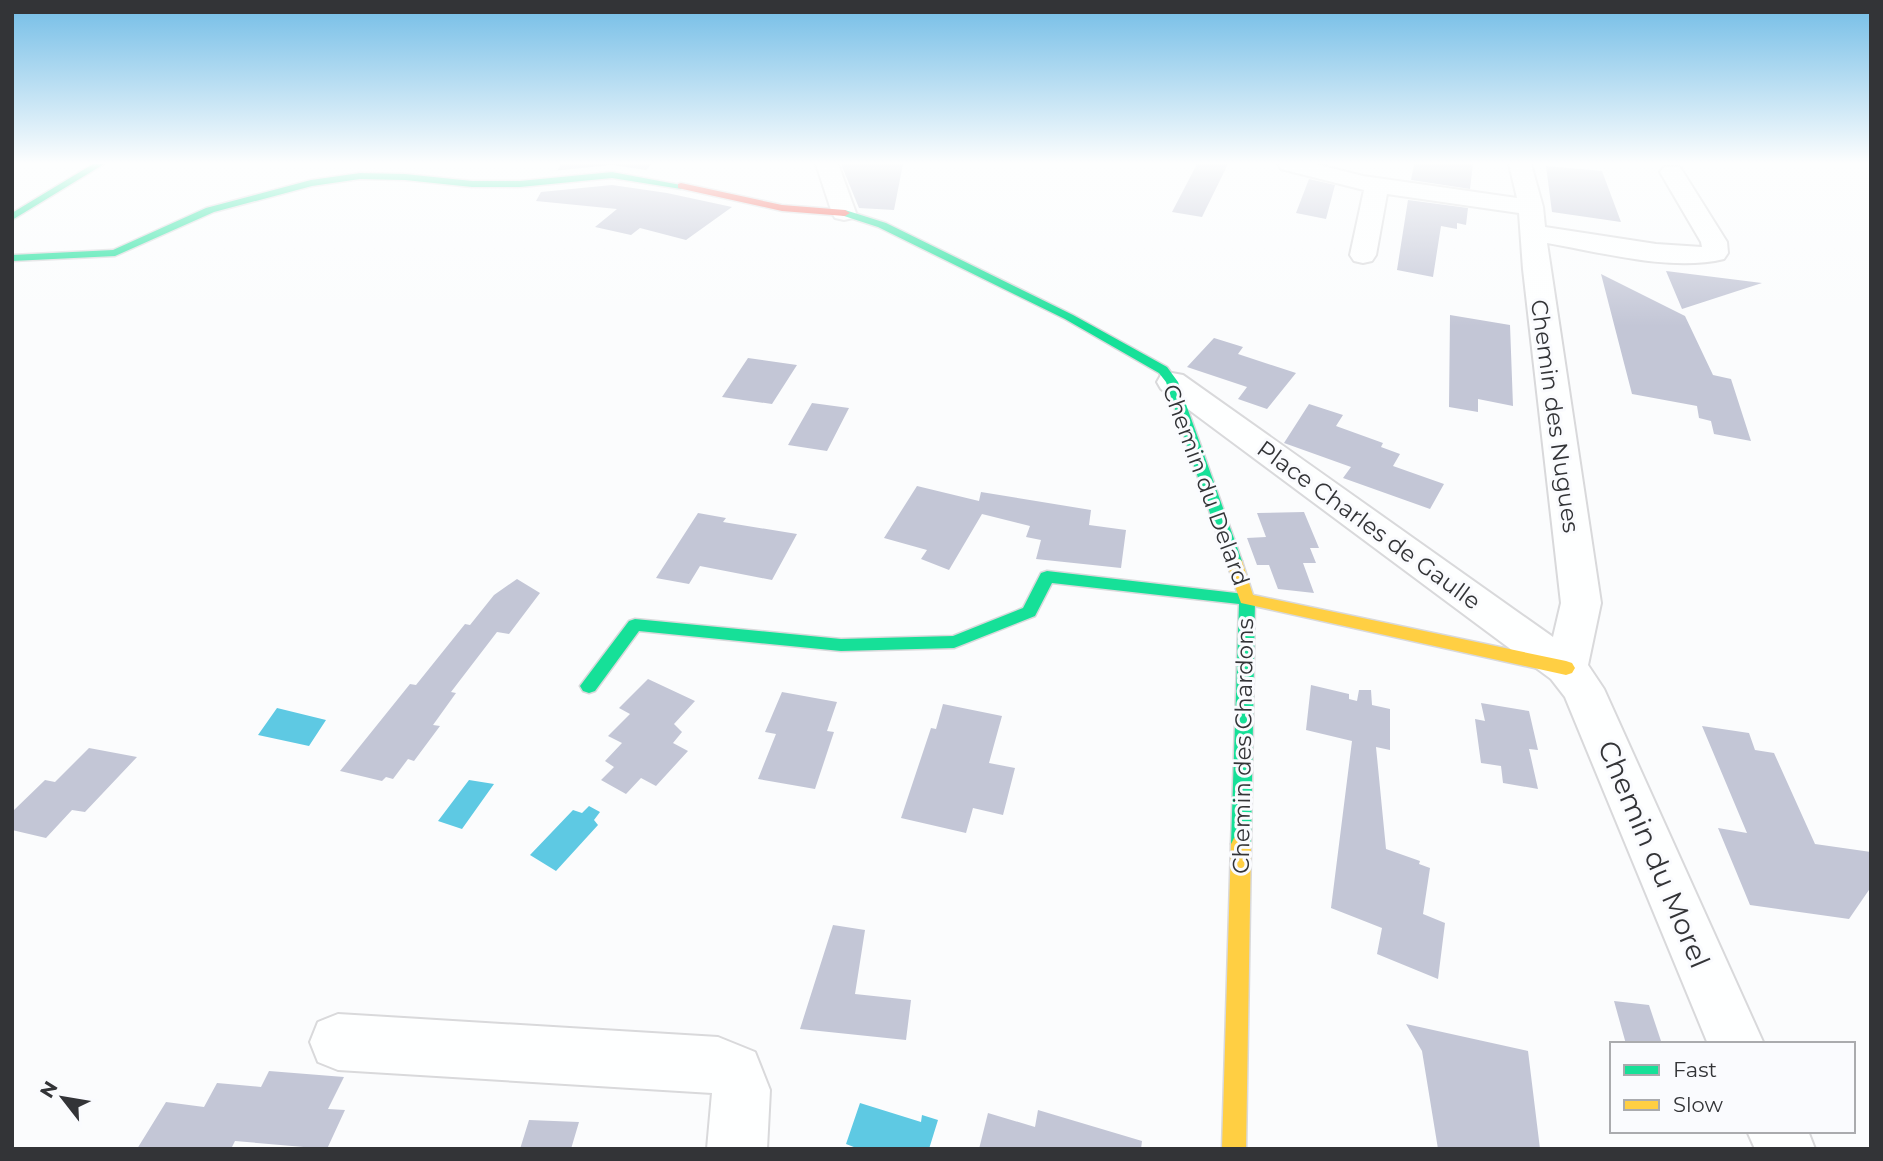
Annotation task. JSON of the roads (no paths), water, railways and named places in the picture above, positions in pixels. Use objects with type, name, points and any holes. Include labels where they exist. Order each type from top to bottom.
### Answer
[{"type":"street","name":"Chemin du Delard","points":[[12,258],[115,253],[192,218]]},
{"type":"street","name":"Chemin du Delard","points":[[858,218],[902,234],[1069,317],[1164,370],[1172,382],[1247,599],[1566,668]]},
{"type":"street","points":[[1363,255],[1370,218]]},
{"type":"street","points":[[1524,218],[1682,254],[1708,256],[1715,253],[1713,242],[1699,218]]},
{"type":"street","name":"Chemin des Nugues","points":[[1532,220],[1536,269],[1581,603],[1566,668]]},
{"type":"street","name":"Place Charles de Gaulle","points":[[1172,382],[1566,668]]},
{"type":"street","name":"Chemin des Chardons","points":[[589,686],[635,625],[841,645],[954,642],[1029,612],[1046,577],[1247,599],[1234,1149]]},
{"type":"street","name":"Chemin du Morel","points":[[1566,668],[1583,688],[1735,1042]]},
{"type":"street","points":[[338,1042],[718,1065],[735,1072],[741,1090],[737,1149]]},
{"type":"street","points":[[1778,1133],[1785,1149]]},
{"type":"water","points":[[277,708],[326,720],[309,746],[258,735]]},
{"type":"water","points":[[469,780],[494,784],[462,829],[438,821]]},
{"type":"water","points":[[589,806],[600,812],[594,820],[598,825],[556,871],[530,855],[573,810],[582,813]]},
{"type":"water","points":[[860,1103],[921,1122],[922,1115],[938,1120],[929,1149],[859,1149],[846,1144]]}]
